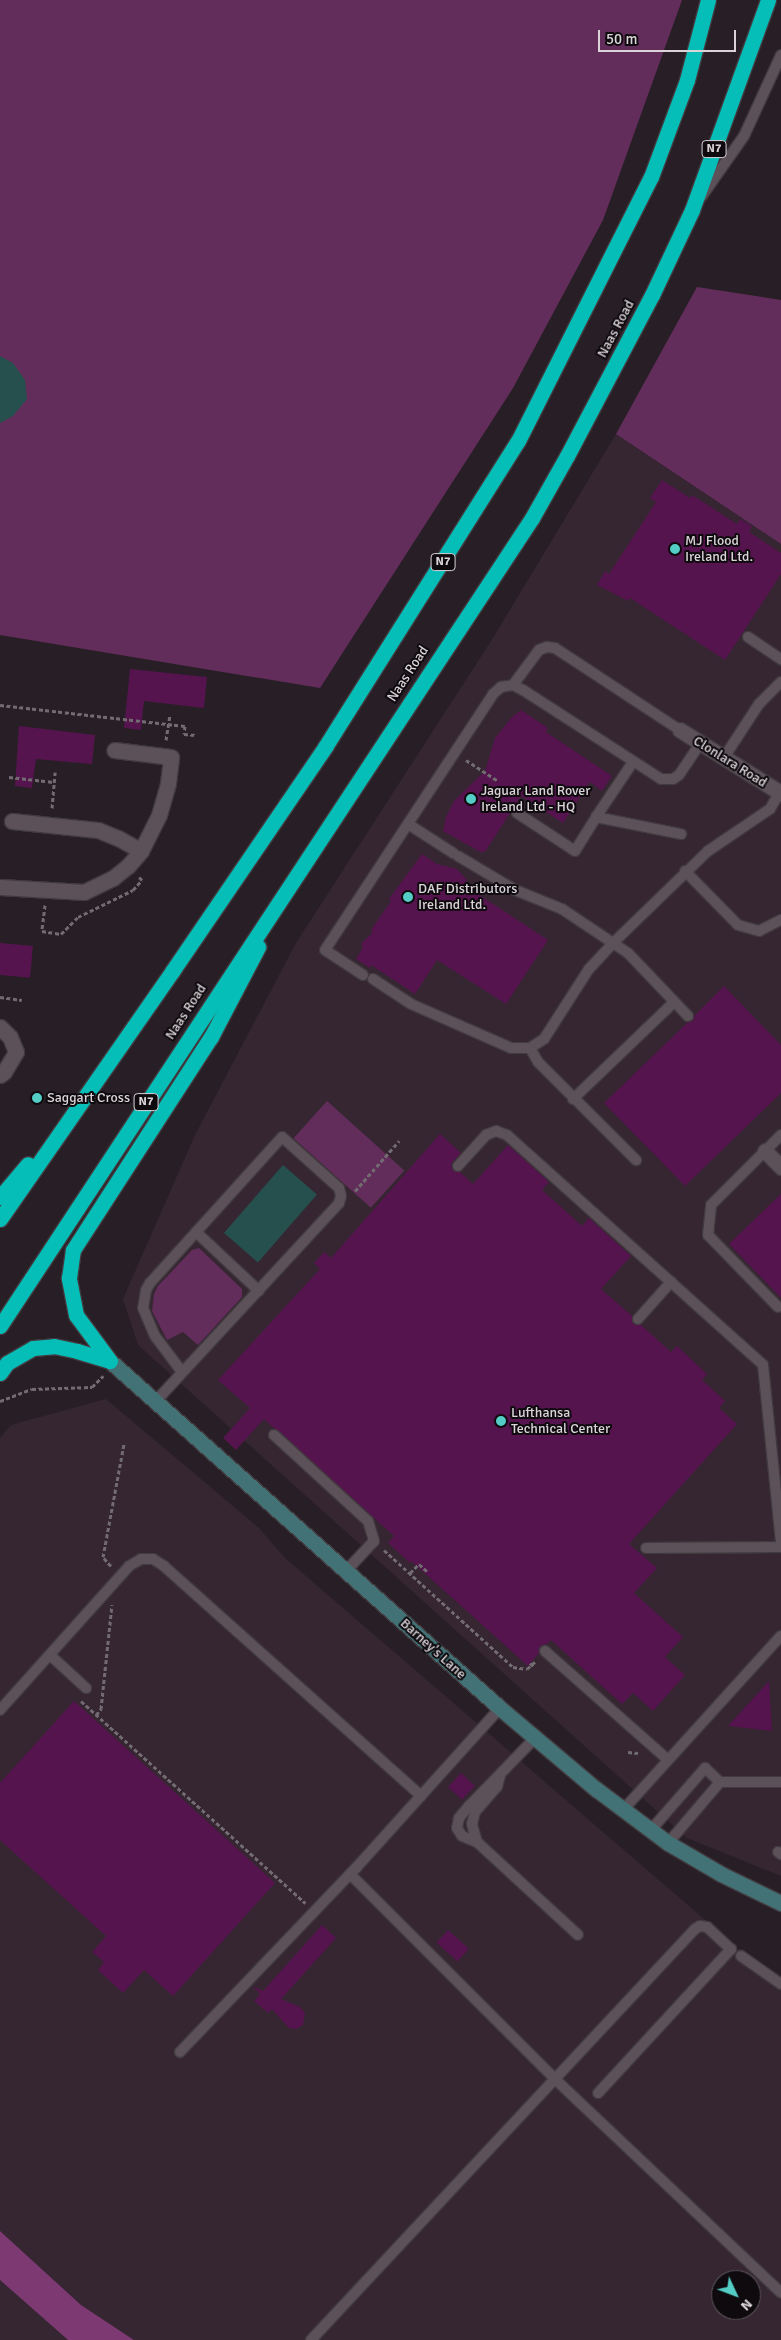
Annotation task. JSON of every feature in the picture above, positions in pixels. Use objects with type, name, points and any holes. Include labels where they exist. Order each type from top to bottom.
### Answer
[{"type":"highway","name":"N7","points":[[0,1219],[325,747],[518,441],[652,177],[687,80],[708,0]]},
{"type":"highway","name":"Naas Road","points":[[0,1326],[292,879],[532,518],[652,295],[692,210],[768,0]]},
{"type":"highway","name":"N7","points":[[112,1363],[76,1315],[69,1278],[72,1250],[211,1037],[292,879]]},
{"type":"highway","name":"N7","points":[[0,1197],[96,1081]]},
{"type":"highway","points":[[0,1373],[7,1363],[33,1348],[54,1346],[77,1350],[112,1363]]},
{"type":"street","name":"Clonlara Road","points":[[680,730],[723,759],[780,792]]},
{"type":"street","points":[[0,887],[84,892],[113,878],[128,866],[140,851],[159,815],[168,783],[171,757],[114,750]]},
{"type":"street","points":[[12,821],[98,830],[118,838],[140,851]]},
{"type":"street","points":[[0,1027],[10,1037],[16,1052],[0,1075]]},
{"type":"street","points":[[765,1151],[781,1167]]},
{"type":"street","name":"Barney's Lane","points":[[112,1363],[500,1708],[622,1810],[668,1843],[721,1874],[781,1903]]},
{"type":"lane","points":[[692,210],[744,136],[781,55]]},
{"type":"lane","points":[[748,637],[781,659]]},
{"type":"lane","points":[[513,685],[539,650],[547,647],[555,648],[680,730]]},
{"type":"lane","points":[[723,759],[759,704],[781,682]]},
{"type":"lane","points":[[700,744],[679,775],[673,779],[654,776],[513,685],[501,687],[493,694],[456,754],[325,950],[420,1008],[511,1048],[530,1048],[544,1039],[590,969],[612,944],[685,871],[708,851],[770,809],[780,792]]},
{"type":"lane","points":[[517,813],[575,851],[633,762]]},
{"type":"lane","points":[[596,817],[681,834]]},
{"type":"lane","points":[[408,824],[515,890],[562,909],[628,953],[688,1016]]},
{"type":"lane","points":[[685,871],[738,925],[759,931],[781,920]]},
{"type":"lane","points":[[573,1099],[674,1002]]},
{"type":"lane","points":[[530,1048],[538,1062],[573,1099],[604,1126],[636,1160]]},
{"type":"lane","points":[[458,1166],[486,1135],[496,1131],[508,1135],[763,1364],[781,1541]]},
{"type":"lane","points":[[778,1307],[708,1235],[711,1205],[781,1135]]},
{"type":"lane","points":[[155,1402],[338,1203],[341,1196],[339,1188],[282,1137],[150,1283],[143,1298],[143,1308],[155,1336],[182,1372]]},
{"type":"lane","points":[[196,1232],[259,1291]]},
{"type":"lane","points":[[638,1319],[671,1282]]},
{"type":"lane","points":[[274,1435],[368,1521],[374,1541],[346,1571]]},
{"type":"lane","points":[[646,1548],[781,1547]]},
{"type":"lane","points":[[0,1710],[130,1566],[141,1559],[153,1559],[164,1566],[421,1796]]},
{"type":"lane","points":[[622,1810],[781,1636]]},
{"type":"lane","points":[[545,1651],[668,1760]]},
{"type":"lane","points":[[50,1655],[86,1688]]},
{"type":"lane","points":[[180,2052],[350,1874],[500,1708]]},
{"type":"lane","points":[[535,1738],[500,1776],[490,1782],[459,1818],[457,1828],[462,1836],[477,1842],[578,1935]]},
{"type":"lane","points":[[650,1831],[705,1768],[720,1782],[781,1782]]},
{"type":"lane","points":[[477,1842],[472,1824],[475,1812],[497,1787],[500,1776]]},
{"type":"lane","points":[[668,1843],[720,1782]]},
{"type":"lane","points":[[350,1874],[555,2079],[781,2293]]},
{"type":"lane","points":[[311,2340],[695,1929],[700,1926],[706,1928],[731,1949],[598,2093]]},
{"type":"lane","points":[[741,1956],[781,1984]]},
{"type":"path","points":[[0,705],[185,726],[184,734],[195,735]]},
{"type":"path","points":[[164,756],[170,716]]},
{"type":"path","points":[[456,754],[497,780]]},
{"type":"path","points":[[50,825],[56,772]]},
{"type":"path","points":[[9,777],[54,782]]},
{"type":"path","points":[[0,997],[22,1000]]},
{"type":"path","points":[[341,1196],[353,1193],[399,1141]]},
{"type":"path","points":[[0,1401],[32,1389],[92,1387],[112,1363]]},
{"type":"path","points":[[96,1715],[101,1709],[115,1582],[115,1570],[102,1557],[124,1444]]},
{"type":"path","points":[[374,1541],[513,1667],[527,1670],[545,1651]]},
{"type":"path","points":[[410,1573],[419,1564],[428,1572]]},
{"type":"path","points":[[86,1688],[78,1698],[314,1912]]},
{"type":"shaded area","points":[[0,0],[682,0],[603,220],[513,388],[320,688],[0,635]]},
{"type":"shaded area","points":[[697,287],[781,300],[781,544],[616,434]]},
{"type":"shaded area","points":[[0,356],[13,363],[25,380],[27,399],[13,416],[0,423]]},
{"type":"shaded area","points":[[616,434],[781,544],[781,1876],[687,1838],[138,1345],[123,1299],[195,1135],[296,943],[493,638]]},
{"type":"shaded area","points":[[327,1101],[404,1171],[371,1208],[294,1138]]},
{"type":"shaded area","points":[[283,1165],[317,1195],[258,1262],[224,1233]]},
{"type":"shaded area","points":[[199,1248],[242,1289],[242,1297],[198,1345],[183,1332],[167,1340],[152,1311],[154,1294],[158,1286],[192,1250]]},
{"type":"shaded area","points":[[106,1399],[259,1528],[285,1558],[740,1950],[781,1977],[781,2340],[134,2340],[81,2305],[0,2231],[0,1438],[11,1425]]},
{"type":"shaded area","points":[[0,2231],[81,2305],[134,2340],[68,2340],[0,2280]]},
{"type":"shaded area","points":[[0,2280],[68,2340],[0,2340]]},
{"type":"building","points":[[662,480],[690,498],[692,495],[737,524],[740,519],[752,526],[749,532],[781,553],[781,574],[725,660],[630,598],[628,601],[597,585],[605,571],[609,574],[656,502],[650,498]]},
{"type":"building","points":[[130,669],[207,677],[204,708],[144,701],[141,730],[124,728]]},
{"type":"building","points":[[521,710],[548,728],[546,732],[612,776],[602,791],[590,782],[563,823],[521,796],[485,852],[483,851],[482,853],[443,831],[446,817],[454,801],[485,771],[495,738],[511,718]]},
{"type":"building","points":[[19,726],[95,735],[92,764],[36,759],[32,788],[15,786]]},
{"type":"building","points":[[422,854],[437,864],[457,869],[467,880],[464,885],[548,940],[506,1004],[437,960],[415,994],[371,965],[370,968],[356,959],[363,947],[361,944],[373,932],[371,930],[391,901],[389,899]]},
{"type":"building","points":[[0,943],[33,946],[30,978],[0,975]]},
{"type":"building","points":[[724,986],[781,1045],[781,1093],[685,1186],[604,1103],[687,1023],[693,1021],[695,1015]]},
{"type":"building","name":"Lufthansa Technical Center","points":[[440,1134],[461,1153],[451,1164],[453,1171],[460,1172],[473,1184],[508,1145],[549,1182],[542,1190],[582,1226],[589,1218],[631,1256],[601,1289],[632,1316],[634,1324],[641,1325],[671,1352],[677,1346],[707,1374],[702,1380],[725,1401],[719,1408],[737,1424],[629,1544],[657,1568],[634,1593],[683,1637],[665,1657],[685,1675],[653,1711],[633,1693],[622,1704],[551,1640],[547,1644],[540,1646],[539,1653],[528,1666],[411,1561],[410,1563],[388,1543],[394,1536],[264,1419],[236,1450],[223,1438],[250,1408],[218,1380],[320,1269],[314,1263],[324,1252],[331,1258]]},
{"type":"building","points":[[781,1194],[781,1298],[729,1244]]},
{"type":"building","points":[[769,1681],[772,1731],[728,1726]]},
{"type":"building","points":[[74,1701],[275,1883],[173,1996],[144,1970],[123,1993],[98,1970],[104,1962],[92,1952],[106,1936],[0,1840],[0,1783]]},
{"type":"building","points":[[461,1773],[475,1786],[462,1800],[448,1787]]},
{"type":"building","points":[[322,1925],[336,1938],[281,1999],[300,2007],[305,2013],[303,2025],[296,2029],[289,2028],[272,2009],[268,2013],[254,2001],[260,1994],[253,1986],[263,1991]]},
{"type":"building","points":[[448,1930],[469,1949],[457,1961],[437,1943]]},
{"type":"place","name":"MJ Flood Ireland Ltd.","points":[[675,549]]},
{"type":"place","name":"Jaguar Land Rover Ireland Ltd - HQ","points":[[471,799]]},
{"type":"place","name":"DAF Distributors Ireland Ltd.","points":[[408,897]]},
{"type":"place","name":"Saggart Cross","points":[[37,1098]]},
{"type":"place","name":"Lufthansa Technical Center","points":[[501,1421]]}]
